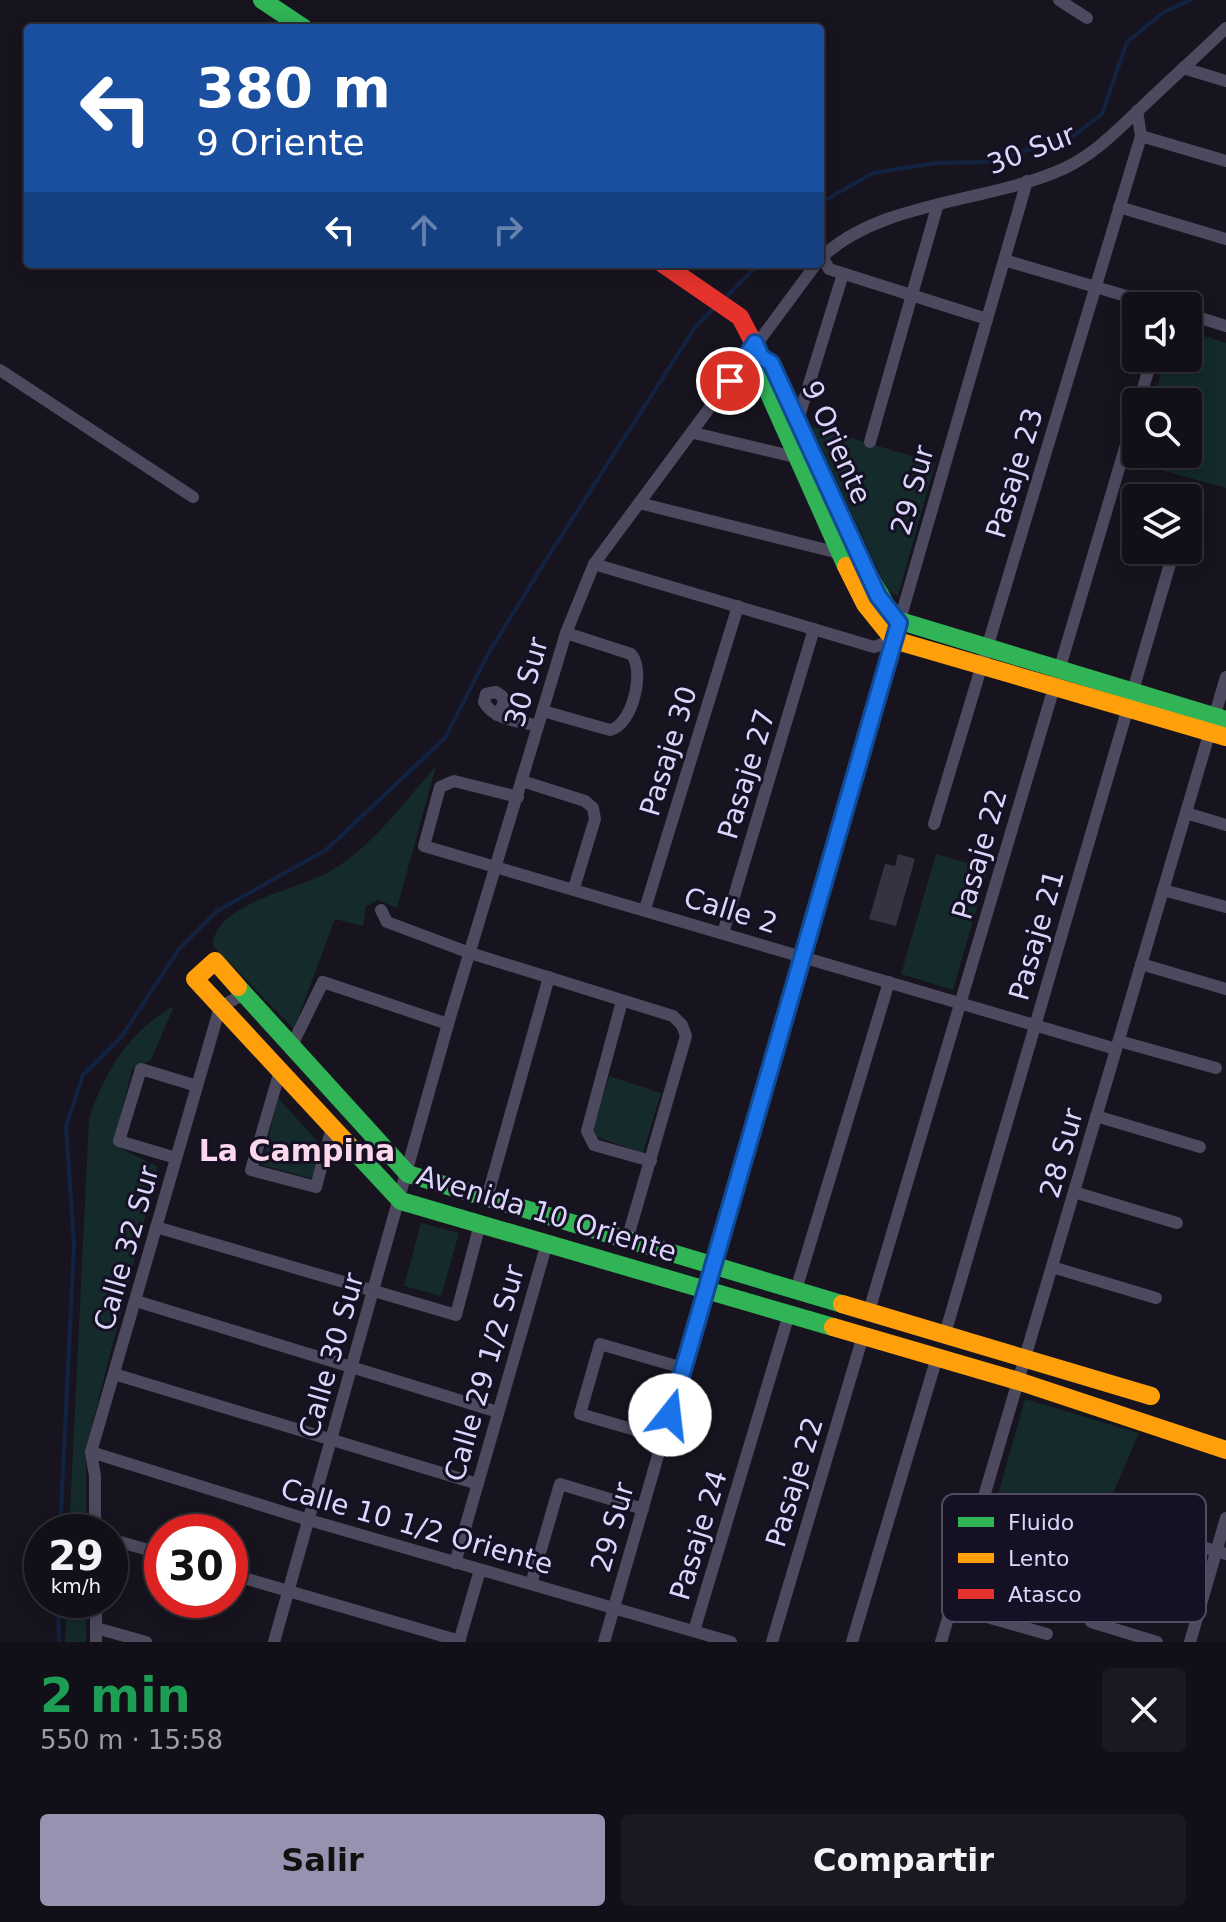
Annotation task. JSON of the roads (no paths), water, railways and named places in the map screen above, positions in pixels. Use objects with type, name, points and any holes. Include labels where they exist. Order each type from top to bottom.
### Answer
[{"type":"street","points":[[262,0],[298,24]]},
{"type":"street","points":[[1059,0],[1087,18]]},
{"type":"street","name":"30 Sur","points":[[824,257],[875,224],[1027,181],[1087,156],[1226,28]]},
{"type":"street","points":[[1183,68],[1226,81]]},
{"type":"street","points":[[1137,111],[1141,136],[1226,161]]},
{"type":"street","name":"Pasaje 23","points":[[934,824],[1141,136]]},
{"type":"street","name":"29 Sur","points":[[604,1642],[1027,181]]},
{"type":"street","points":[[870,442],[937,207]]},
{"type":"street","points":[[1119,207],[1226,239]]},
{"type":"street","points":[[1004,260],[1122,295]]},
{"type":"street","points":[[824,264],[843,274],[987,319]]},
{"type":"street","points":[[669,268],[740,317],[758,350]]},
{"type":"street","name":"30 Sur","points":[[408,1174],[448,1024],[566,633],[594,564],[758,350],[814,268]]},
{"type":"street","points":[[797,423],[843,274]]},
{"type":"street","points":[[1202,318],[1226,326]]},
{"type":"street","name":"9 Oriente","points":[[758,350],[771,363],[872,585],[897,631]]},
{"type":"street","name":"9 Oriente","points":[[758,350],[758,369],[839,553],[865,604],[897,631]]},
{"type":"street","points":[[0,370],[193,497]]},
{"type":"street","points":[[694,433],[795,457]]},
{"type":"street","name":"Pasaje 22","points":[[869,1311],[1122,457]]},
{"type":"street","points":[[639,503],[839,553]]},
{"type":"street","points":[[594,564],[874,647],[897,631],[1219,726]]},
{"type":"street","name":"Pasaje 21","points":[[945,1334],[1170,564]]},
{"type":"street","name":"Pasaje 30","points":[[645,909],[738,606]]},
{"type":"street","name":"Pasaje 27","points":[[723,933],[814,629]]},
{"type":"street","points":[[543,711],[610,730],[618,728],[625,721],[639,672],[636,660],[631,654],[566,633]]},
{"type":"street","name":"28 Sur","points":[[985,1494],[1186,813],[1219,726],[1226,677]]},
{"type":"street","points":[[497,715],[538,726]]},
{"type":"street","name":"Calle 2","points":[[518,797],[454,781],[446,782],[440,787],[424,846],[1035,1025],[1216,1068]]},
{"type":"street","points":[[522,781],[585,801],[593,808],[595,819],[574,888]]},
{"type":"street","points":[[1186,813],[1226,825]]},
{"type":"street","points":[[1163,890],[1226,907]]},
{"type":"street","points":[[381,910],[387,922],[470,953],[673,1016],[682,1025],[686,1036],[627,1240]]},
{"type":"street","name":"Avenida 10 Oriente","points":[[1151,1396],[408,1174],[215,961],[195,979],[401,1201],[1018,1381],[1226,1450]]},
{"type":"street","points":[[1141,964],[1226,989]]},
{"type":"street","points":[[487,1198],[549,977]]},
{"type":"street","points":[[291,1047],[323,982],[448,1024]]},
{"type":"street","points":[[796,1290],[889,982]]},
{"type":"street","points":[[220,1007],[244,994]]},
{"type":"street","points":[[622,1001],[587,1131],[594,1145],[651,1161]]},
{"type":"street","name":"Calle 32 Sur","points":[[95,1514],[95,1476],[91,1452],[220,1007]]},
{"type":"street","points":[[176,1158],[119,1141],[141,1069],[197,1086]]},
{"type":"street","points":[[280,1071],[251,1170],[316,1187],[332,1127]]},
{"type":"street","points":[[1096,1116],[1200,1147]]},
{"type":"street","name":"Calle 30 Sur","points":[[274,1642],[408,1174]]},
{"type":"street","points":[[1074,1192],[1177,1223]]},
{"type":"street","points":[[156,1227],[456,1315],[480,1224]]},
{"type":"street","name":"Calle 29 1/2 Sur","points":[[455,1563],[547,1243]]},
{"type":"street","points":[[1052,1267],[1156,1298]]},
{"type":"street","points":[[136,1301],[498,1412]]},
{"type":"street","name":"Pasaje 24","points":[[694,1631],[789,1314]]},
{"type":"street","name":"Pasaje 22","points":[[772,1642],[863,1336]]},
{"type":"street","points":[[663,1438],[580,1414],[600,1344],[683,1368]]},
{"type":"street","points":[[852,1642],[937,1357]]},
{"type":"street","points":[[114,1374],[478,1484]]},
{"type":"street","name":"Calle 10 1/2 Oriente","points":[[91,1452],[309,1520],[731,1642]]},
{"type":"street","points":[[531,1584],[560,1484],[643,1509]]},
{"type":"street","points":[[1206,1596],[1221,1552],[1226,1518]]},
{"type":"street","points":[[248,1579],[460,1641],[480,1570]]},
{"type":"street","points":[[96,1618],[96,1642]]},
{"type":"street","name":"28 Sur","points":[[941,1642],[947,1622]]},
{"type":"street","points":[[1004,1622],[1047,1634]]},
{"type":"street","points":[[1091,1622],[1157,1642]]},
{"type":"street","points":[[1190,1642],[1197,1622]]},
{"type":"street","points":[[96,1628],[146,1642]]},
{"type":"waterway","points":[[824,201],[873,173],[936,163],[987,162],[1072,137],[1102,114],[1127,42],[1164,12],[1191,0]]},
{"type":"waterway","points":[[724,299],[755,268]]},
{"type":"waterway","points":[[61,1514],[74,1245],[66,1126],[83,1075],[122,1036],[179,949],[217,911],[326,850],[445,738],[488,654],[544,563],[696,326],[714,308]]},
{"type":"waterway","points":[[58,1618],[59,1642]]},
{"type":"district","name":"La Campina","points":[[297,1151]]}]
